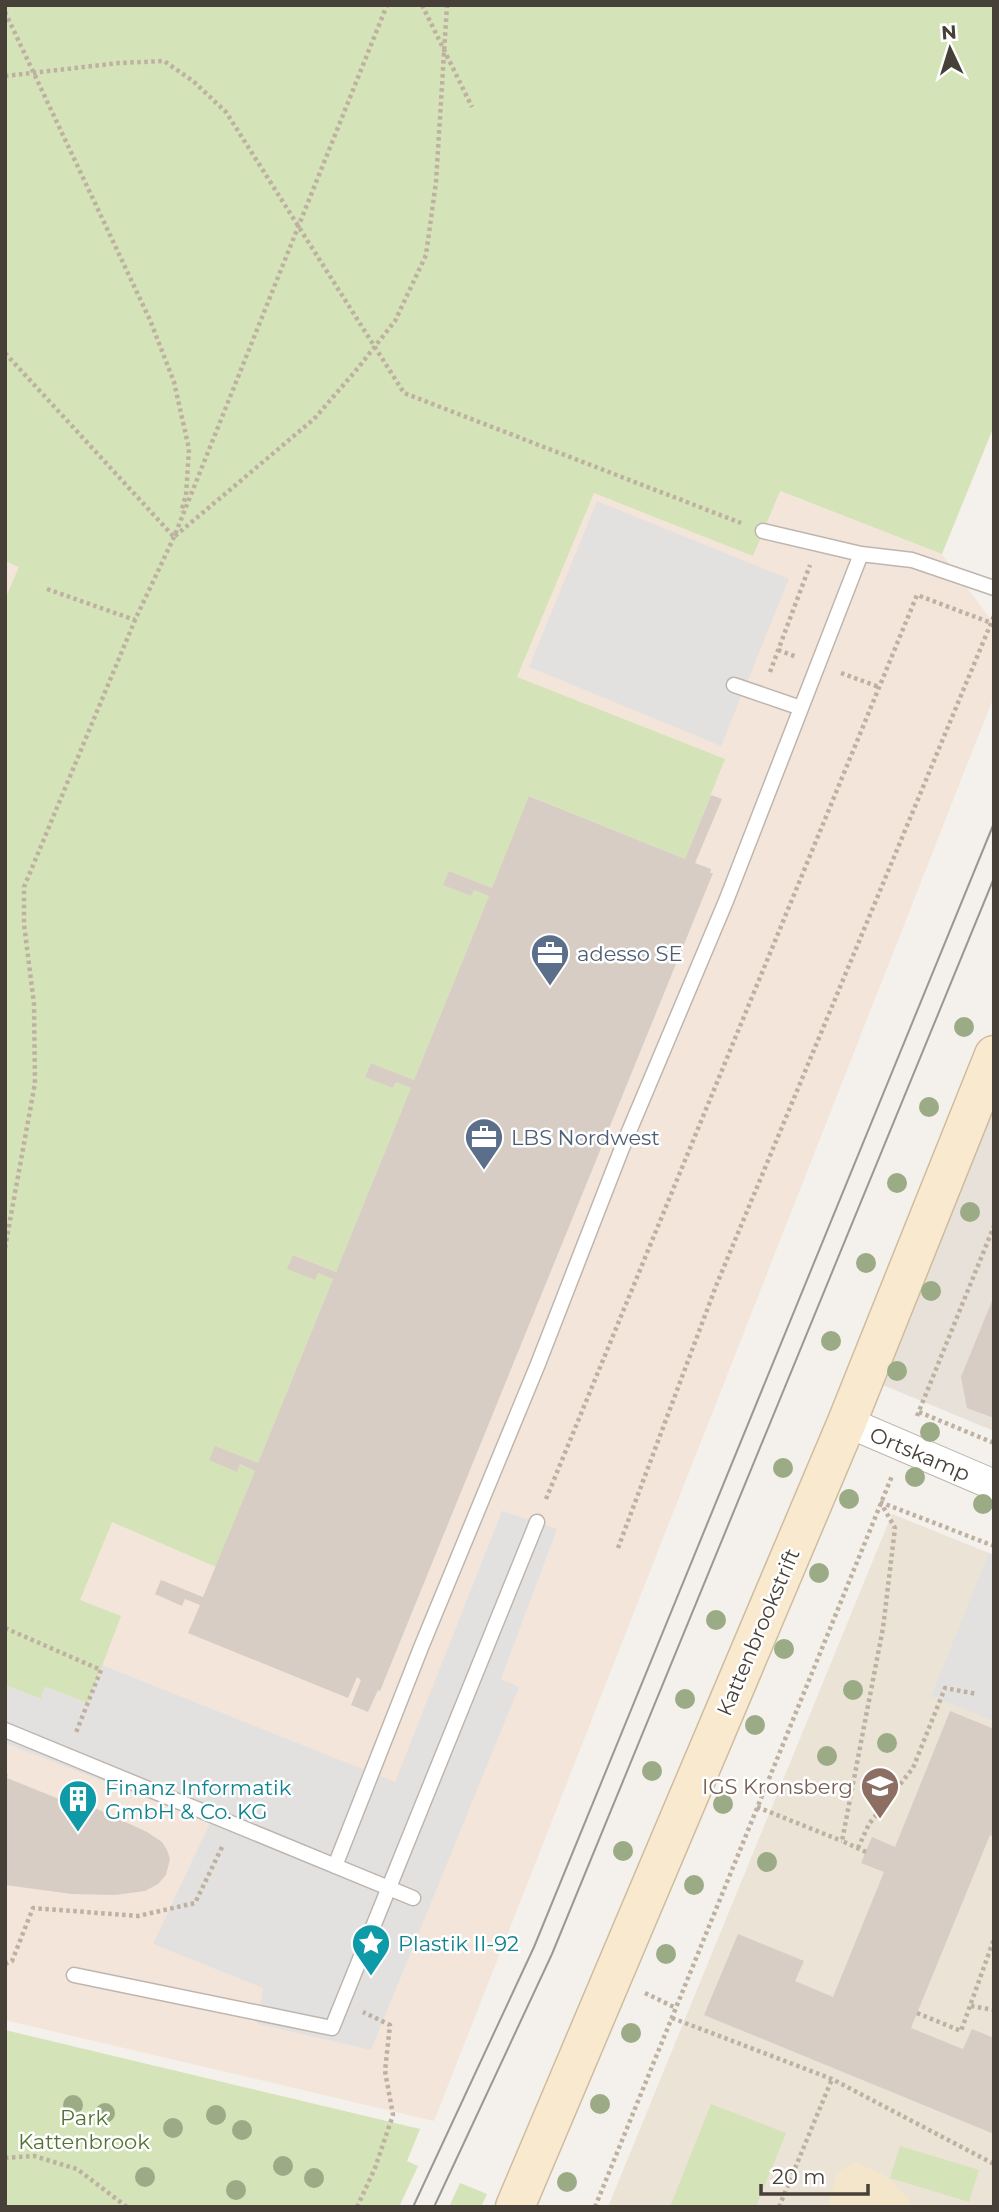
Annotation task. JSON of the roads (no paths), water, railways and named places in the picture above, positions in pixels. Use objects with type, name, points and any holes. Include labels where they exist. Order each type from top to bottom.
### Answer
[{"type":"main road","name":"Kattenbrookstrift","points":[[515,2207],[847,1422],[994,1055]]},
{"type":"street","name":"Ortskamp","points":[[847,1422],[994,1485]]},
{"type":"lane","points":[[763,531],[861,554],[912,561],[994,588]]},
{"type":"lane","points":[[334,1866],[538,1364],[622,1148],[726,901],[861,554]]},
{"type":"lane","points":[[734,685],[801,708]]},
{"type":"lane","points":[[74,1975],[332,2028],[537,1522]]},
{"type":"lane","points":[[5,1730],[413,1898]]},
{"type":"tram line","points":[[413,2207],[534,1947],[994,823]]},
{"type":"tram line","points":[[434,2207],[552,1954],[994,878]]},
{"type":"place","name":"adesso SE","points":[[550,987]]},
{"type":"place","name":"LBS Nordwest","points":[[484,1171]]},
{"type":"place","name":"IGS Kronsberg","points":[[880,1820]]},
{"type":"place","name":"Finanz Informatik GmbH & Co. KG","points":[[78,1833]]},
{"type":"place","name":"Plastik II-92","points":[[371,1977]]},
{"type":"park label","name":"Park Kattenbrook","points":[[84,2129]]}]
